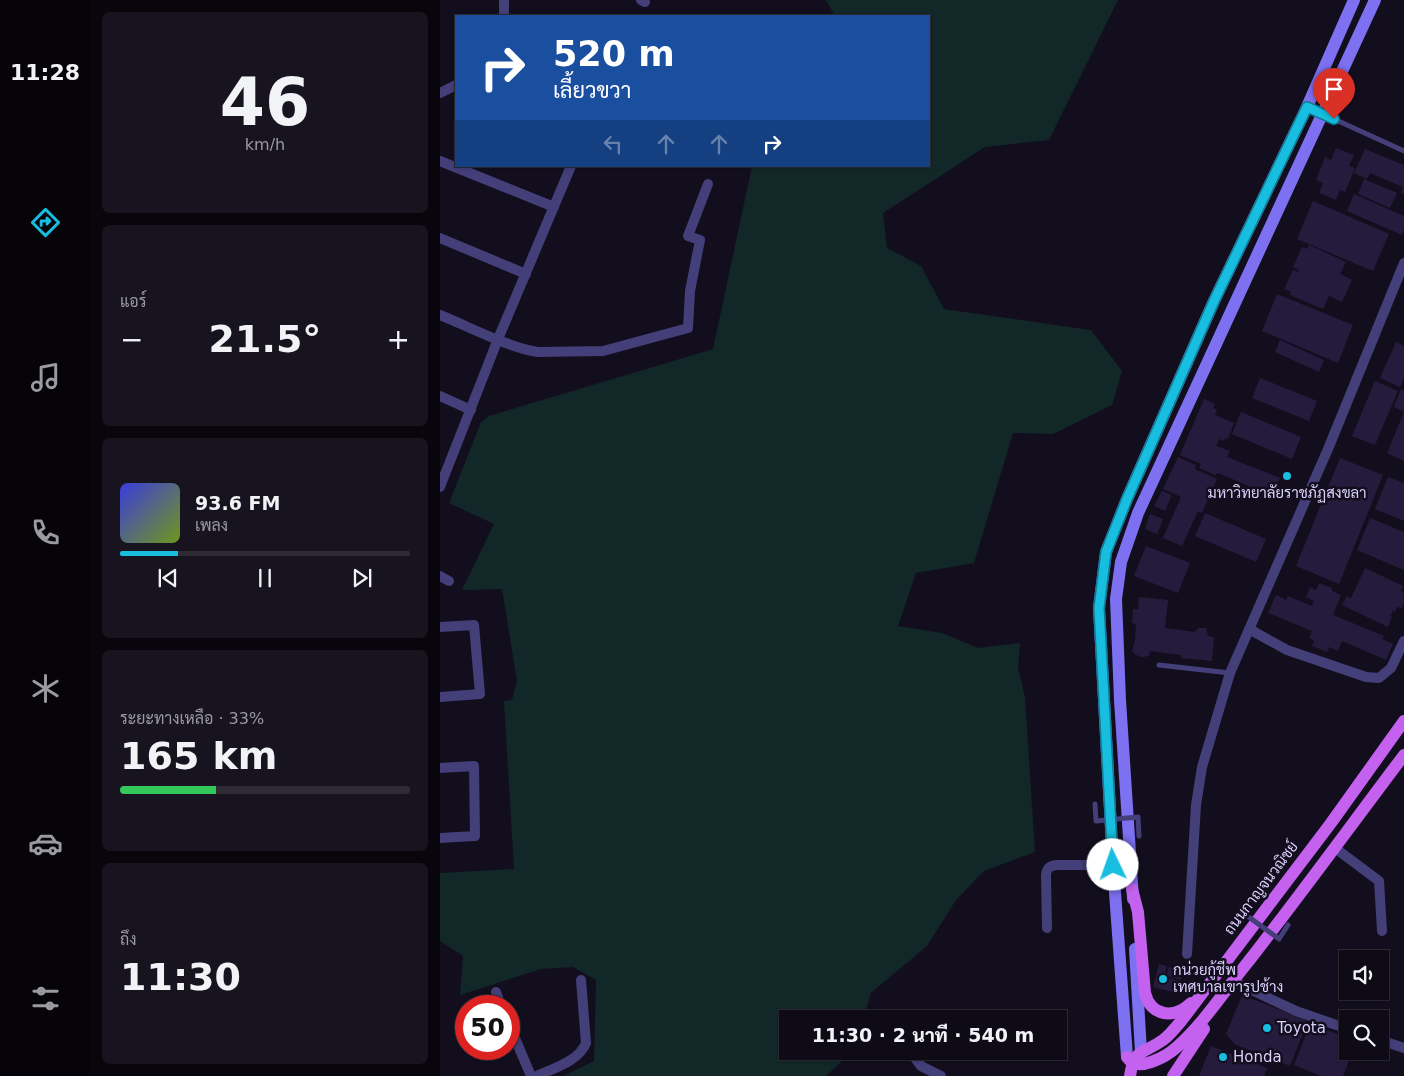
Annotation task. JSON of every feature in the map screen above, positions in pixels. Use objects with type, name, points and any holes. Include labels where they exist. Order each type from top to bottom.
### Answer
[{"type":"main road","points":[[1137,1063],[1113,865],[1099,608],[1106,552],[1127,499],[1214,301],[1307,107],[1354,0]]},
{"type":"main road","points":[[1129,1076],[1137,1063],[1132,888],[1120,700],[1116,598],[1120,562],[1142,504],[1375,0]]},
{"type":"main road","points":[[1307,107],[1323,114]]},
{"type":"main road","name":"ถนนกาญจนวณิชย์","points":[[1137,1063],[1182,1020],[1331,823],[1404,722]]},
{"type":"main road","points":[[1137,1063],[1163,1057],[1176,1048],[1192,1032],[1260,946],[1404,755]]},
{"type":"main road","points":[[1132,888],[1138,912],[1145,993],[1148,1002],[1158,1011],[1176,1013],[1188,1006],[1204,990]]},
{"type":"main road","points":[[1173,1076],[1177,1067],[1237,983],[1260,946]]},
{"type":"street","points":[[504,0],[504,15]]},
{"type":"street","points":[[440,93],[455,86]]},
{"type":"street","points":[[440,161],[455,167]]},
{"type":"street","points":[[455,167],[554,206]]},
{"type":"street","points":[[440,487],[442,475],[471,410],[498,339],[571,167]]},
{"type":"street","points":[[440,315],[529,351],[538,352],[603,351],[688,328],[690,291],[700,240],[688,236],[708,184]]},
{"type":"street","points":[[440,238],[526,274]]},
{"type":"street","points":[[1188,954],[1196,805],[1202,767],[1230,673],[1328,449],[1404,263]]},
{"type":"street","points":[[440,396],[471,410]]},
{"type":"street","points":[[440,627],[474,625],[480,694],[440,697]]},
{"type":"street","points":[[1249,630],[1287,650],[1366,677],[1379,678],[1391,668],[1404,641]]},
{"type":"street","points":[[440,768],[474,766],[474,836],[440,838]]},
{"type":"street","points":[[1335,848],[1379,881],[1382,931]]},
{"type":"street","points":[[1047,928],[1046,869],[1057,865],[1113,865]]},
{"type":"street","points":[[537,1076],[582,1052],[586,1043],[581,980]]},
{"type":"street","points":[[1237,983],[1296,1010],[1339,1026]]},
{"type":"street","points":[[1389,1043],[1404,1048]]},
{"type":"street","points":[[520,1050],[531,1076]]},
{"type":"street","points":[[916,1060],[921,1066],[942,1076]]},
{"type":"lane","points":[[1323,114],[1404,151]]},
{"type":"lane","points":[[1159,665],[1230,673]]},
{"type":"lane","points":[[1095,804],[1096,821],[1138,818],[1139,836]]},
{"type":"lane","points":[[1237,926],[1246,915],[1279,939],[1288,926]]},
{"type":"green space","points":[[826,0],[1118,0],[1049,140],[985,147],[883,213],[887,248],[921,266],[944,309],[1091,330],[1122,371],[1112,405],[1053,434],[1013,433],[974,563],[916,573],[898,626],[942,633],[978,648],[1020,643],[1018,668],[1025,697],[1035,852],[984,871],[956,900],[927,946],[871,993],[866,1010],[779,1010],[779,1060],[843,1060],[826,1076],[563,1076],[594,1061],[596,980],[573,967],[541,969],[460,995],[463,956],[440,941],[440,873],[514,869],[504,701],[512,700],[517,681],[502,589],[462,590],[494,524],[449,503],[481,422],[489,416],[713,349],[752,167],[930,167],[930,15],[834,15]]},
{"type":"building","points":[[1336,148],[1354,155],[1349,166],[1355,168],[1345,192],[1340,190],[1336,200],[1319,193],[1323,183],[1316,180],[1325,157],[1331,160]]},
{"type":"building","points":[[1365,149],[1404,165],[1404,194],[1401,193],[1403,187],[1370,173],[1367,179],[1354,173]]},
{"type":"building","points":[[1364,179],[1397,193],[1390,208],[1358,194]]},
{"type":"building","points":[[1354,194],[1404,216],[1402,235],[1347,211]]},
{"type":"building","points":[[1313,201],[1389,234],[1373,271],[1297,239]]},
{"type":"building","points":[[1309,245],[1346,262],[1340,274],[1352,280],[1342,302],[1329,296],[1323,309],[1290,295],[1291,292],[1284,289],[1293,270],[1298,272],[1299,270],[1293,267],[1302,247],[1307,249]]},
{"type":"building","points":[[1277,294],[1353,325],[1338,363],[1262,331]]},
{"type":"building","points":[[1280,340],[1324,360],[1319,372],[1275,352]]},
{"type":"building","points":[[1396,342],[1404,346],[1404,379],[1400,387],[1380,378]]},
{"type":"building","points":[[1260,378],[1317,401],[1309,421],[1252,398]]},
{"type":"building","points":[[1375,381],[1398,391],[1375,445],[1352,436]]},
{"type":"building","points":[[1401,389],[1404,391],[1404,412],[1394,407]]},
{"type":"building","points":[[1204,399],[1215,404],[1213,408],[1217,410],[1215,415],[1234,423],[1228,439],[1225,438],[1224,441],[1219,439],[1216,446],[1230,451],[1227,457],[1280,478],[1272,496],[1218,473],[1215,475],[1199,468],[1201,464],[1180,455]]},
{"type":"building","points":[[1241,412],[1301,437],[1292,459],[1232,434]]},
{"type":"building","points":[[1404,412],[1404,461],[1387,453]]},
{"type":"building","points":[[1178,457],[1196,465],[1195,469],[1217,479],[1202,513],[1198,511],[1182,546],[1163,538],[1181,497],[1163,489]]},
{"type":"building","points":[[1340,458],[1383,475],[1339,584],[1296,566]]},
{"type":"building","points":[[1388,477],[1404,483],[1404,521],[1375,509]]},
{"type":"building","points":[[1162,491],[1172,495],[1165,511],[1154,506]]},
{"type":"building","points":[[1205,513],[1266,539],[1256,562],[1195,536]]},
{"type":"building","points":[[1150,514],[1163,519],[1157,534],[1145,529]]},
{"type":"building","points":[[1370,518],[1404,532],[1404,570],[1357,550]]},
{"type":"building","points":[[1146,546],[1190,563],[1178,593],[1134,576]]},
{"type":"building","points":[[1365,568],[1403,586],[1401,591],[1404,593],[1404,603],[1402,608],[1397,607],[1395,612],[1393,611],[1388,627],[1342,605],[1347,596],[1351,598]]},
{"type":"building","points":[[1319,583],[1332,588],[1332,591],[1341,595],[1333,615],[1384,636],[1382,639],[1393,644],[1386,660],[1342,641],[1338,651],[1329,647],[1327,652],[1312,646],[1314,640],[1309,638],[1312,631],[1268,613],[1276,595],[1286,600],[1288,596],[1312,606],[1314,601],[1306,597],[1310,587],[1316,590]]},
{"type":"building","points":[[1139,597],[1168,600],[1165,628],[1195,632],[1198,628],[1206,628],[1208,636],[1214,637],[1212,661],[1181,658],[1181,655],[1150,651],[1149,656],[1142,657],[1136,655],[1132,651],[1136,624],[1132,623],[1133,609],[1138,609]]},
{"type":"building","points":[[1269,880],[1273,883],[1262,897],[1259,894]]},
{"type":"building","name":"กน่วยกู้ชีพ เทศบาลเขารูปช้าง","points":[[1159,964],[1167,966],[1164,977],[1180,981],[1176,993],[1153,987]]},
{"type":"building","name":"กน่วยกู้ชีพ เทศบาลเขารูปช้าง","points":[[1169,967],[1183,971],[1181,980],[1166,976]]},
{"type":"building","name":"Toyota","points":[[1242,995],[1308,1021],[1290,1066],[1234,1044],[1226,1034]]},
{"type":"building","name":"Toyota","points":[[1310,1024],[1339,1035],[1339,1060],[1349,1060],[1343,1076],[1321,1076],[1294,1065]]},
{"type":"building","name":"Honda","points":[[1211,1046],[1267,1068],[1264,1076],[1199,1076]]},
{"type":"place","name":"มหาวิทยาลัยราชภัฏสงขลา","points":[[1287,476]]},
{"type":"place","name":"กน่วยกู้ชีพ เทศบาลเขารูปช้าง","points":[[1163,979]]},
{"type":"place","name":"Toyota","points":[[1267,1028]]},
{"type":"place","name":"Honda","points":[[1223,1057]]},
{"type":"route","points":[[1113,865],[1099,608],[1106,552],[1127,499],[1214,301],[1307,107],[1334,119]]}]
